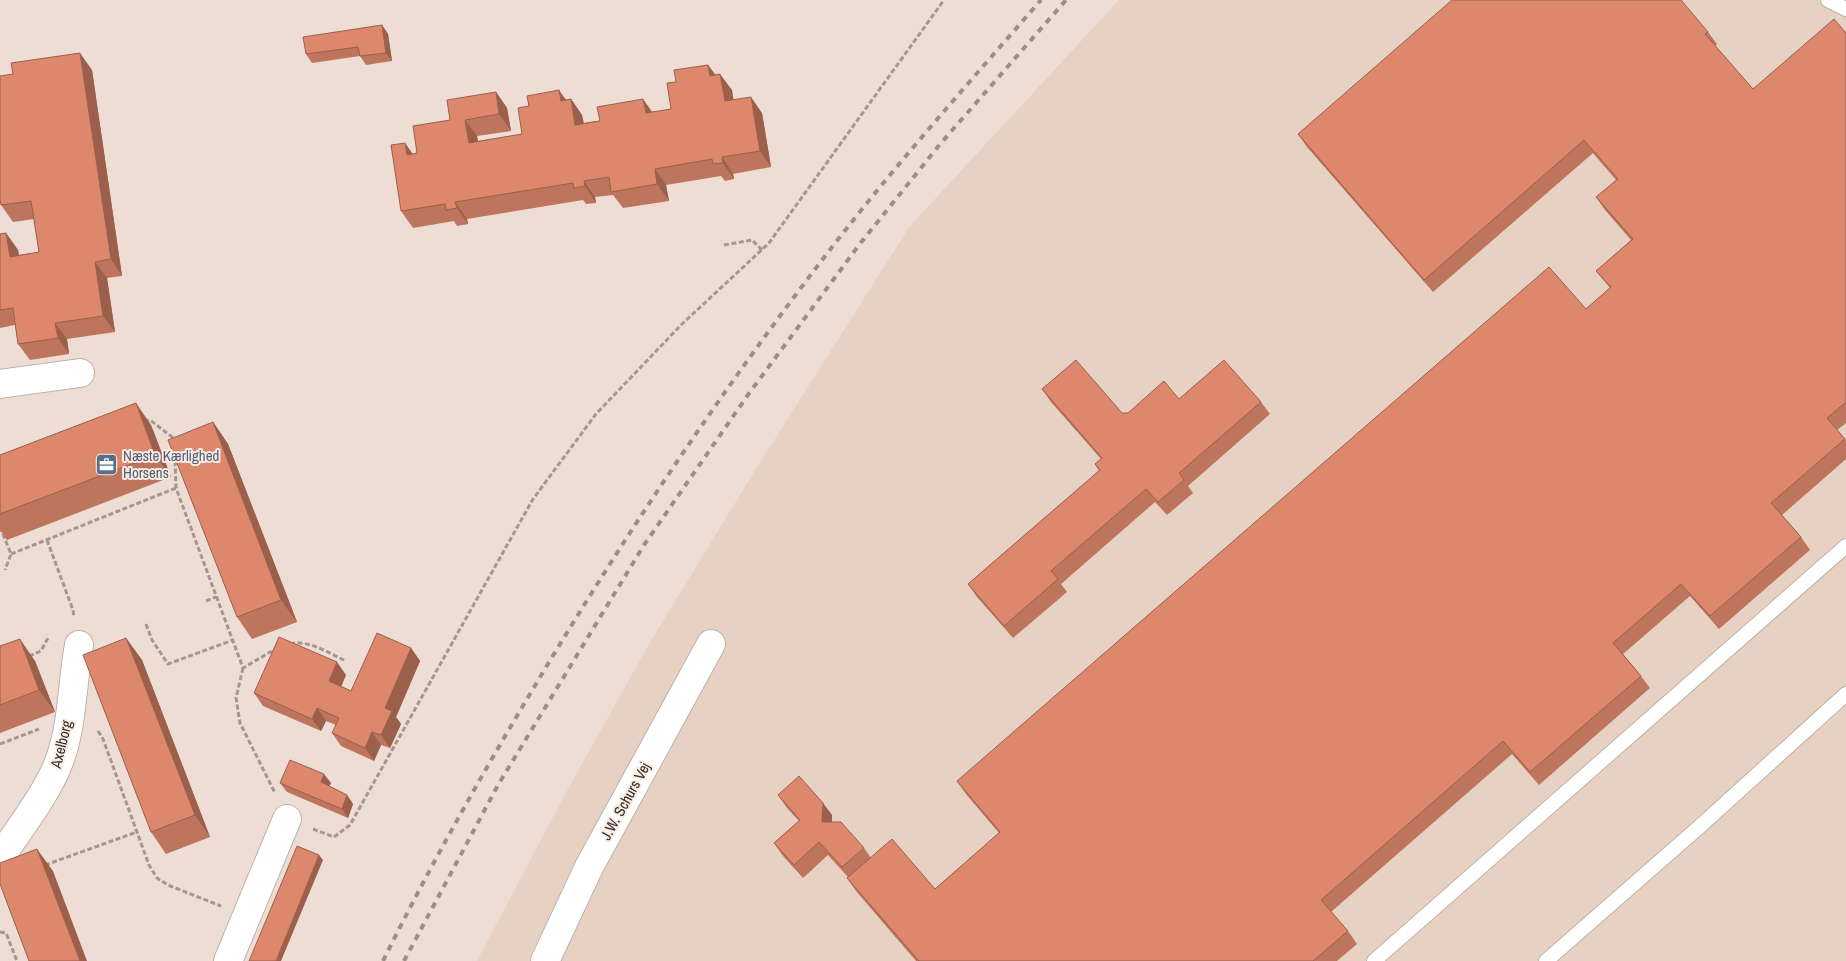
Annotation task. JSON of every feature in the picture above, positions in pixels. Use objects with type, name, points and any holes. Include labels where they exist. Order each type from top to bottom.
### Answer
[{"type":"street","points":[[0,384],[80,373]]},
{"type":"street","name":"J.W. Schurs Vej","points":[[545,961],[589,867],[711,644]]},
{"type":"street","name":"Axelborg","points":[[0,858],[51,780],[60,759],[66,737],[78,645]]},
{"type":"street","points":[[228,961],[287,819]]},
{"type":"lane","points":[[1828,0],[1846,9]]},
{"type":"lane","points":[[1374,961],[1846,546]]},
{"type":"lane","points":[[1546,961],[1698,828],[1846,694]]},
{"type":"path","points":[[177,451],[175,459],[176,488],[243,668],[236,698],[240,723],[287,819],[334,837],[350,825],[533,499],[596,414],[681,324],[769,243],[944,0]]},
{"type":"path","points":[[724,245],[752,240],[762,250]]},
{"type":"path","points":[[142,421],[150,420],[180,444]]},
{"type":"path","points":[[11,554],[176,488]]},
{"type":"path","points":[[0,527],[11,554],[5,570]]},
{"type":"path","points":[[47,540],[73,610],[78,645]]},
{"type":"path","points":[[206,601],[216,597]]},
{"type":"path","points":[[146,624],[152,640],[168,664],[233,640]]},
{"type":"path","points":[[25,657],[41,651],[49,636]]},
{"type":"path","points":[[288,645],[294,643],[311,645],[346,661]]},
{"type":"path","points":[[243,668],[274,648],[281,647]]},
{"type":"path","points":[[0,744],[48,726],[68,723],[96,730],[102,740],[149,865],[156,878],[168,885],[247,916]]},
{"type":"path","points":[[38,868],[138,832]]},
{"type":"path","points":[[0,932],[6,933],[17,961]]},
{"type":"shaded area","points":[[1119,0],[1846,0],[1846,961],[477,961],[569,787],[652,639],[754,472],[910,226]]},
{"type":"building","points":[[1452,0],[1681,0],[1708,32],[1705,34],[1753,89],[1834,19],[1846,33],[1846,402],[1827,418],[1845,439],[1771,503],[1801,537],[1710,616],[1681,584],[1613,643],[1641,676],[1530,772],[1503,741],[1321,900],[1348,931],[1313,961],[919,961],[847,878],[892,839],[935,889],[1000,832],[957,781],[1549,267],[1586,309],[1611,287],[1596,271],[1633,239],[1596,197],[1618,179],[1584,140],[1424,280],[1298,134]]},
{"type":"building","points":[[382,25],[386,53],[360,56],[358,47],[306,54],[303,37]]},
{"type":"building","points":[[80,53],[111,259],[95,262],[103,316],[55,323],[58,338],[18,344],[13,308],[0,310],[0,234],[6,233],[10,257],[39,252],[31,201],[1,205],[0,76],[13,74],[11,63]]},
{"type":"building","points":[[708,65],[710,76],[720,74],[725,101],[751,97],[760,151],[722,157],[723,163],[713,164],[712,159],[655,169],[657,184],[611,192],[609,177],[584,181],[585,186],[574,188],[573,183],[455,202],[457,208],[446,210],[445,204],[401,211],[391,145],[405,143],[407,155],[417,153],[413,126],[450,120],[447,100],[496,92],[499,114],[465,120],[469,143],[522,134],[518,108],[529,106],[527,96],[559,90],[561,101],[571,99],[575,125],[600,121],[597,107],[643,99],[646,113],[671,109],[667,83],[676,82],[674,70]]},
{"type":"building","points":[[1076,360],[1122,413],[1128,413],[1164,381],[1179,399],[1224,360],[1261,402],[1179,473],[1184,480],[1158,502],[1146,489],[1051,571],[1058,579],[1004,626],[968,584],[1100,470],[1095,464],[1102,458],[1042,389]]},
{"type":"building","points":[[136,403],[155,455],[0,514],[0,455]]},
{"type":"building","points":[[213,422],[281,600],[237,617],[168,440]]},
{"type":"building","points":[[377,633],[411,648],[385,708],[392,711],[381,735],[372,732],[365,748],[332,733],[339,718],[317,708],[312,719],[254,693],[279,637],[337,662],[329,681],[351,691]]},
{"type":"building","points":[[126,638],[195,815],[151,832],[83,655]]},
{"type":"building","points":[[20,639],[39,690],[0,705],[0,646]]},
{"type":"building","points":[[290,760],[324,774],[321,782],[347,795],[342,809],[280,783]]},
{"type":"building","points":[[799,776],[823,803],[822,822],[841,822],[864,848],[842,867],[819,842],[794,865],[774,843],[800,820],[778,795]]},
{"type":"building","points":[[297,846],[319,855],[276,961],[249,961]]},
{"type":"building","points":[[37,849],[80,961],[29,961],[0,884],[0,863]]},
{"type":"railway","points":[[383,961],[436,859],[511,727],[566,634],[679,458],[759,344],[843,233],[916,144],[1041,0]]},
{"type":"railway","points":[[404,961],[498,785],[644,545],[750,392],[859,245],[941,143],[1066,0]]},
{"type":"place","name":"Næste Kærlighed Horsens","points":[[107,464]]}]
